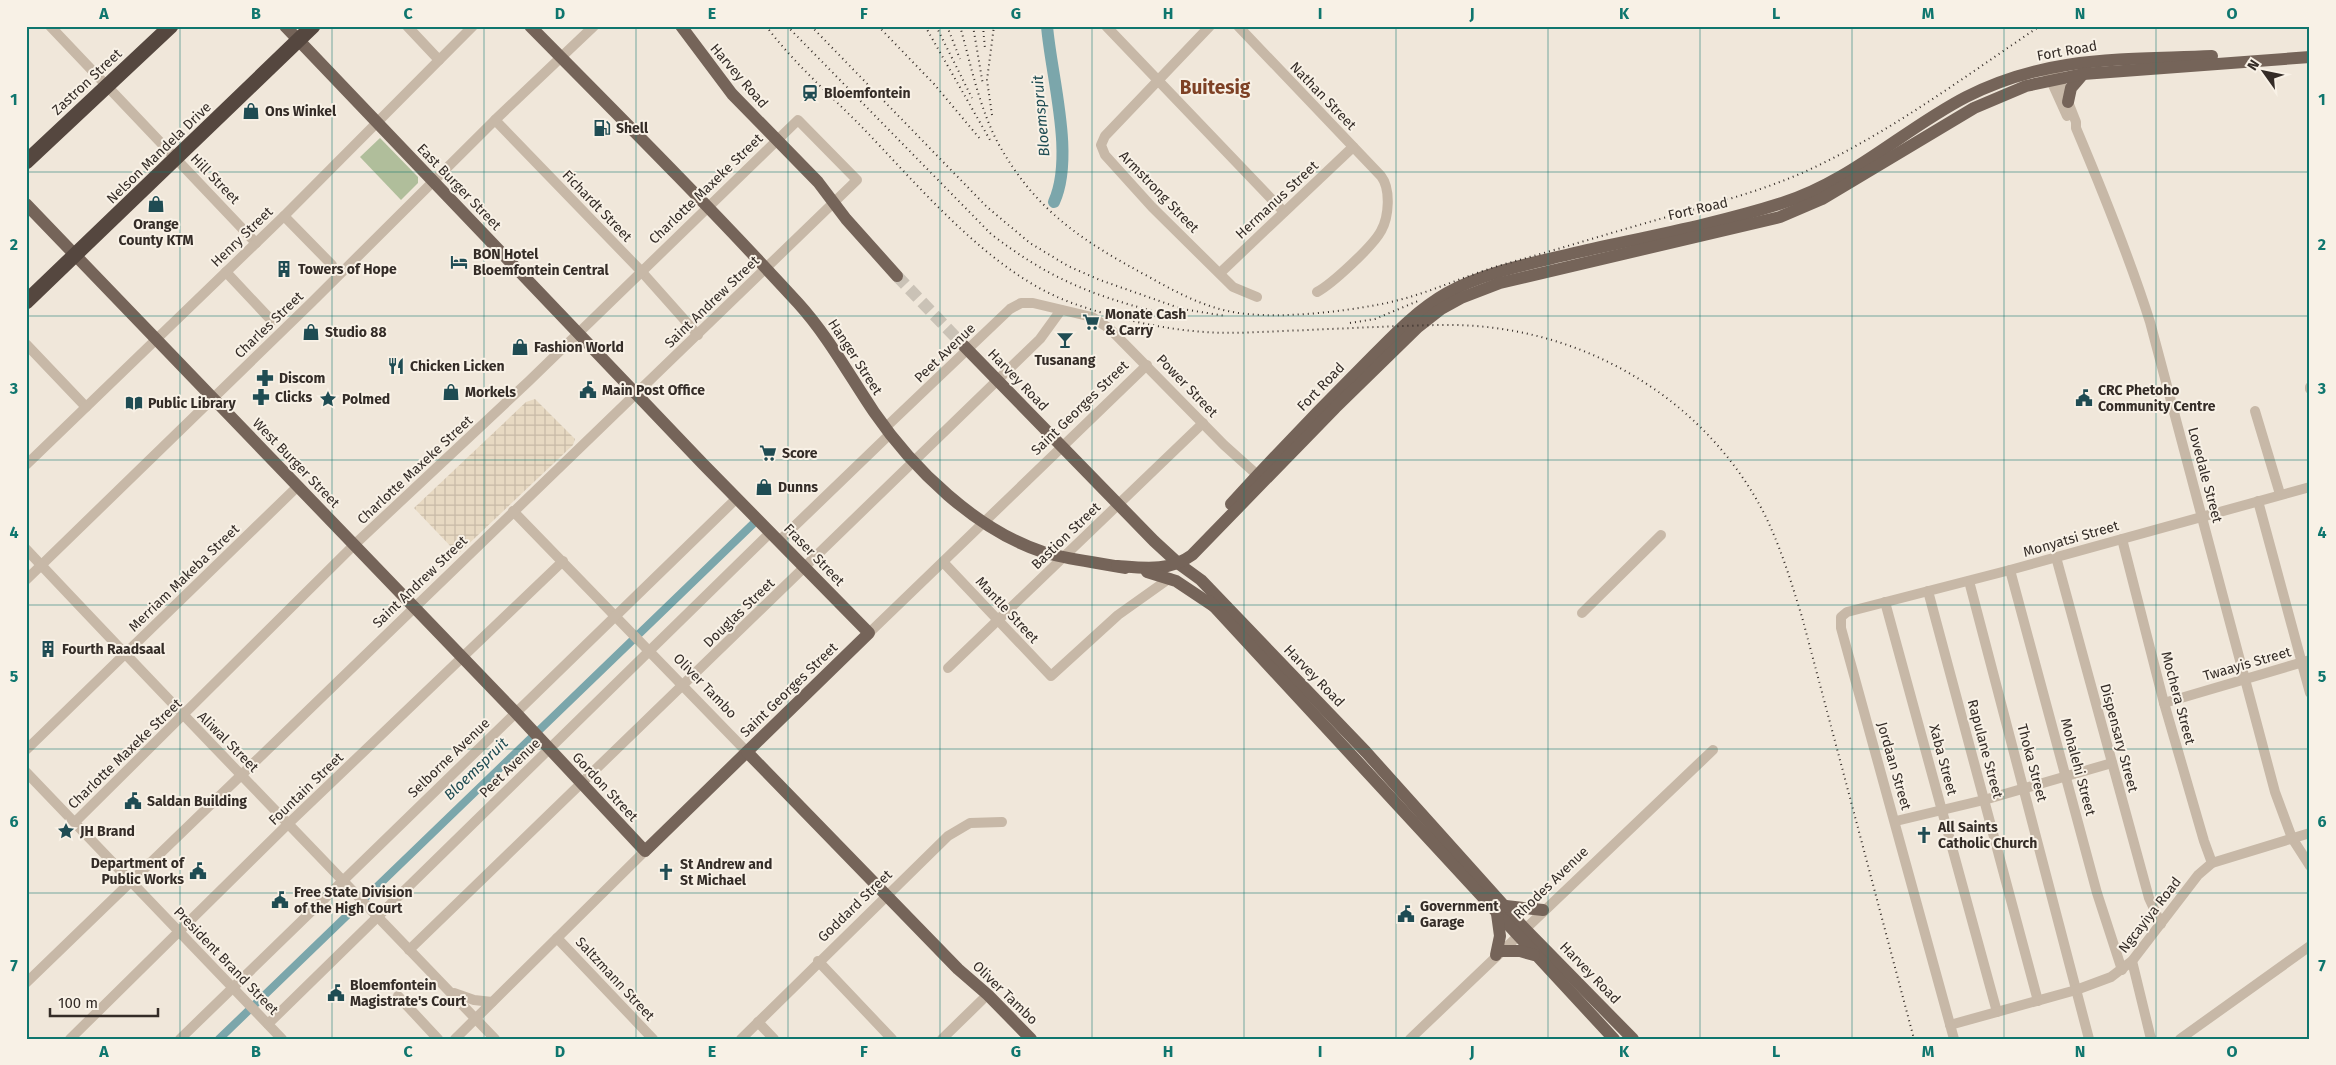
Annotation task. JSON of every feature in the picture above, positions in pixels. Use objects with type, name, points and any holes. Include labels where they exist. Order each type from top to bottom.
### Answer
[{"type":"highway","name":"Zastron Street","points":[[26,162],[171,26]]},
{"type":"highway","name":"Nelson Mandela Drive","points":[[26,302],[312,26]]},
{"type":"main road","name":"East Burger Street","points":[[285,26],[737,498]]},
{"type":"main road","name":"Hanger Street","points":[[530,26],[708,207],[812,319],[888,431],[914,462],[985,523],[1025,545],[1063,558],[1117,566],[1170,578],[1196,592],[1215,607]]},
{"type":"main road","name":"Harvey Road","points":[[680,26],[718,77],[818,182],[853,228],[897,276]]},
{"type":"main road","name":"Fort Road","points":[[1117,566],[1160,568],[1179,564],[1261,478],[1413,332],[1441,309],[1461,298],[1500,283],[1822,199],[1974,108],[2052,73],[2109,59],[2221,55],[2310,49]]},
{"type":"main road","name":"Fort Road","points":[[2052,73],[2083,74],[2310,57]]},
{"type":"main road","points":[[2068,102],[2071,88],[2083,74]]},
{"type":"main road","name":"West Burger Street","points":[[26,204],[546,746]]},
{"type":"main road","name":"Harvey Road","points":[[966,348],[1154,541],[1179,564],[1201,580],[1520,931],[1633,1039]]},
{"type":"main road","name":"Fraser Street","points":[[737,498],[869,633]]},
{"type":"main road","points":[[1154,541],[1173,551],[1192,552],[1201,580]]},
{"type":"main road","points":[[1179,564],[1193,585],[1215,607]]},
{"type":"main road","name":"Harvey Road","points":[[1215,607],[1362,756]]},
{"type":"main road","name":"Saint Georges Street","points":[[645,851],[869,633]]},
{"type":"main road","name":"Gordon Street","points":[[546,746],[645,851]]},
{"type":"main road","name":"Oliver Tambo","points":[[747,752],[958,969],[988,995],[1031,1039]]},
{"type":"main road","points":[[1534,955],[1520,951],[1498,953],[1501,910],[1543,910]]},
{"type":"main road","name":"Harvey Road","points":[[1520,931],[1534,955],[1614,1039]]},
{"type":"main road","name":"Oliver Tambo","points":[[958,969],[961,976],[982,1000],[1020,1039]]},
{"type":"street","name":"Hill Street","points":[[50,26],[256,243]]},
{"type":"street","points":[[407,26],[439,60]]},
{"type":"street","name":"Henry Street","points":[[26,465],[284,216],[473,26]]},
{"type":"street","name":"Charles Street","points":[[26,580],[495,120],[594,26]]},
{"type":"street","points":[[1106,26],[1284,212]]},
{"type":"street","name":"Armstrong Street","points":[[1210,26],[1105,136],[1101,145],[1110,162],[1152,207],[1238,290],[1257,297]]},
{"type":"street","name":"Nathan Street","points":[[1238,26],[1353,147],[1386,185],[1385,222],[1380,235],[1329,286],[1317,292]]},
{"type":"street","points":[[2052,73],[2071,124],[2076,128]]},
{"type":"street","name":"Lovedale Street","points":[[2052,73],[2068,102],[2076,128],[2119,230],[2136,278],[2150,322],[2275,792],[2292,838],[2310,866]]},
{"type":"street","name":"Fichardt Street","points":[[495,120],[641,271],[698,335]]},
{"type":"street","name":"Charlotte Maxeke Street","points":[[75,822],[183,717],[354,545],[579,333],[798,120],[857,180],[834,202]]},
{"type":"street","name":"Hermanus Street","points":[[1220,273],[1353,147]]},
{"type":"street","name":"Saint Andrew Street","points":[[26,983],[513,510],[698,335],[834,202]]},
{"type":"street","points":[[284,216],[332,265]]},
{"type":"street","points":[[226,272],[272,321]]},
{"type":"street","name":"Power Street","points":[[1027,302],[1081,314],[1101,323],[1115,333],[1261,478]]},
{"type":"street","name":"Peet Avenue","points":[[268,1024],[546,746],[647,648],[775,537],[888,431],[966,348],[1010,309],[1027,302]]},
{"type":"street","name":"Douglas Street","points":[[409,950],[998,381],[1040,339],[1061,310]]},
{"type":"street","points":[[26,344],[86,407]]},
{"type":"street","name":"Saint Georges Street","points":[[869,633],[1147,365]]},
{"type":"street","points":[[2255,411],[2280,494]]},
{"type":"street","name":"Bastion Street","points":[[948,668],[1203,422]]},
{"type":"street","name":"Merriam Makeba Street","points":[[26,750],[297,487]]},
{"type":"street","name":"Monyatsi Street","points":[[1841,617],[1847,612],[1970,581],[2310,487]]},
{"type":"street","name":"Selborne Avenue","points":[[180,1039],[236,990],[619,619],[737,498]]},
{"type":"street","points":[[2258,501],[2306,661],[2310,693]]},
{"type":"street","name":"Oliver Tambo","points":[[513,510],[747,752]]},
{"type":"street","points":[[1582,613],[1661,535]]},
{"type":"street","name":"Mochera Street","points":[[2122,539],[2164,703],[2212,863]]},
{"type":"street","name":"Aliwal Street","points":[[26,549],[183,717],[289,823],[495,1039]]},
{"type":"street","name":"Dispensary Street","points":[[2056,557],[2152,907],[2161,924]]},
{"type":"street","name":"Fountain Street","points":[[70,1039],[289,823],[563,561]]},
{"type":"street","name":"Mantle Street","points":[[943,562],[1051,676],[1118,615],[1170,578]]},
{"type":"street","name":"Mohalehi Street","points":[[2010,570],[2097,893],[2122,970]]},
{"type":"street","name":"Thoka Street","points":[[1970,581],[2089,1039]]},
{"type":"street","name":"Rapulane Street","points":[[1928,591],[2038,1001]]},
{"type":"street","name":"Xaba Street","points":[[1885,602],[1997,1012]]},
{"type":"street","name":"Jordaan Street","points":[[1841,617],[1841,628],[1896,822],[1954,1039]]},
{"type":"street","name":"Twaayis Street","points":[[2164,703],[2306,661]]},
{"type":"street","name":"Rhodes Avenue","points":[[1410,1039],[1520,931],[1713,750]]},
{"type":"street","points":[[1896,822],[1984,800],[2112,763]]},
{"type":"street","name":"President Brand Street","points":[[26,772],[282,1039]]},
{"type":"street","name":"Goddard Street","points":[[741,1039],[948,836],[960,827],[980,821],[1002,822]]},
{"type":"street","name":"Ngcayiya Road","points":[[1950,1025],[2076,990],[2122,970],[2132,962],[2198,875],[2212,863],[2310,833]]},
{"type":"street","name":"Saint Georges Street","points":[[455,1039],[645,851]]},
{"type":"street","name":"Saltzmann Street","points":[[557,938],[653,1039]]},
{"type":"street","points":[[2180,1039],[2310,946]]},
{"type":"street","points":[[818,962],[892,1039]]},
{"type":"street","points":[[2132,962],[2151,1039]]},
{"type":"street","points":[[448,991],[474,1000],[492,1002]]},
{"type":"street","points":[[398,996],[438,1039]]},
{"type":"street","points":[[942,1039],[982,1000]]},
{"type":"street","points":[[758,1022],[774,1039]]},
{"type":"green space","points":[[380,138],[418,177],[418,183],[401,200],[360,157]]},
{"type":"shaded area","points":[[535,399],[575,439],[573,445],[458,554],[414,508],[526,402]]},
{"type":"waterway","name":"Bloemspruit","points":[[1047,26],[1062,139],[1060,183],[1054,202]]},
{"type":"waterway","name":"Bloemspruit","points":[[219,1039],[755,522]]},
{"type":"tunnel","points":[[897,276],[964,346]]},
{"type":"railway","points":[[766,26],[799,65],[958,226],[1013,272],[1042,290],[1072,303],[1137,322],[1205,332],[1244,333],[1439,325],[1487,327],[1535,335],[1580,350],[1623,370],[1663,395],[1699,426],[1731,462],[1758,502],[1783,558],[1802,617],[1914,1039]]},
{"type":"railway","points":[[787,26],[991,234],[1031,262],[1069,282],[1109,298],[1156,312]]},
{"type":"railway","points":[[811,26],[987,207],[1030,243],[1068,266],[1100,280],[1182,309],[1226,316]]},
{"type":"railway","points":[[878,26],[934,84],[981,140]]},
{"type":"railway","points":[[925,26],[990,140]]},
{"type":"railway","points":[[936,26],[972,98]]},
{"type":"railway","points":[[947,26],[960,59]]},
{"type":"railway","points":[[960,26],[976,86],[991,129],[1013,167],[1045,207],[1083,238],[1127,265],[1185,296],[1221,310],[1262,315],[1329,312],[1361,308],[1411,297],[1495,267],[1780,182],[1815,167],[1874,136],[1930,101],[2040,26]]},
{"type":"railway","points":[[973,26],[983,85]]},
{"type":"railway","points":[[983,26],[985,49]]},
{"type":"railway","points":[[992,115],[987,80],[994,26]]},
{"type":"railway","points":[[1350,323],[1375,319],[1418,301]]},
{"type":"place","name":"Bloemfontein","points":[[810,93]]},
{"type":"place","name":"Ons Winkel","points":[[251,111]]},
{"type":"place","name":"Shell","points":[[602,128]]},
{"type":"place","name":"Orange County KTM","points":[[156,204]]},
{"type":"place","name":"BON Hotel Bloemfontein Central","points":[[459,262]]},
{"type":"place","name":"Towers of Hope","points":[[284,269]]},
{"type":"place","name":"Monate Cash & Carry","points":[[1091,322]]},
{"type":"place","name":"Studio 88","points":[[311,332]]},
{"type":"place","name":"Tusanang","points":[[1065,340]]},
{"type":"place","name":"Fashion World","points":[[520,347]]},
{"type":"place","name":"Chicken Licken","points":[[396,366]]},
{"type":"place","name":"Discom","points":[[265,378]]},
{"type":"place","name":"Main Post Office","points":[[588,390]]},
{"type":"place","name":"Morkels","points":[[451,392]]},
{"type":"place","name":"Clicks","points":[[261,397]]},
{"type":"place","name":"CRC Phetoho Community Centre","points":[[2084,398]]},
{"type":"place","name":"Polmed","points":[[328,399]]},
{"type":"place","name":"Public Library","points":[[134,403]]},
{"type":"place","name":"Score","points":[[768,453]]},
{"type":"place","name":"Dunns","points":[[764,487]]},
{"type":"place","name":"Fourth Raadsaal","points":[[48,649]]},
{"type":"place","name":"Saldan Building","points":[[133,801]]},
{"type":"place","name":"JH Brand","points":[[66,831]]},
{"type":"place","name":"All Saints Catholic Church","points":[[1924,835]]},
{"type":"place","name":"Department of Public Works","points":[[198,871]]},
{"type":"place","name":"St Andrew and St Michael","points":[[666,872]]},
{"type":"place","name":"Free State Division of the High Court","points":[[280,900]]},
{"type":"place","name":"Government Garage","points":[[1406,914]]},
{"type":"place","name":"Bloemfontein Magistrate's Court","points":[[336,993]]},
{"type":"district","name":"Buitesig","points":[[1215,87]]}]
